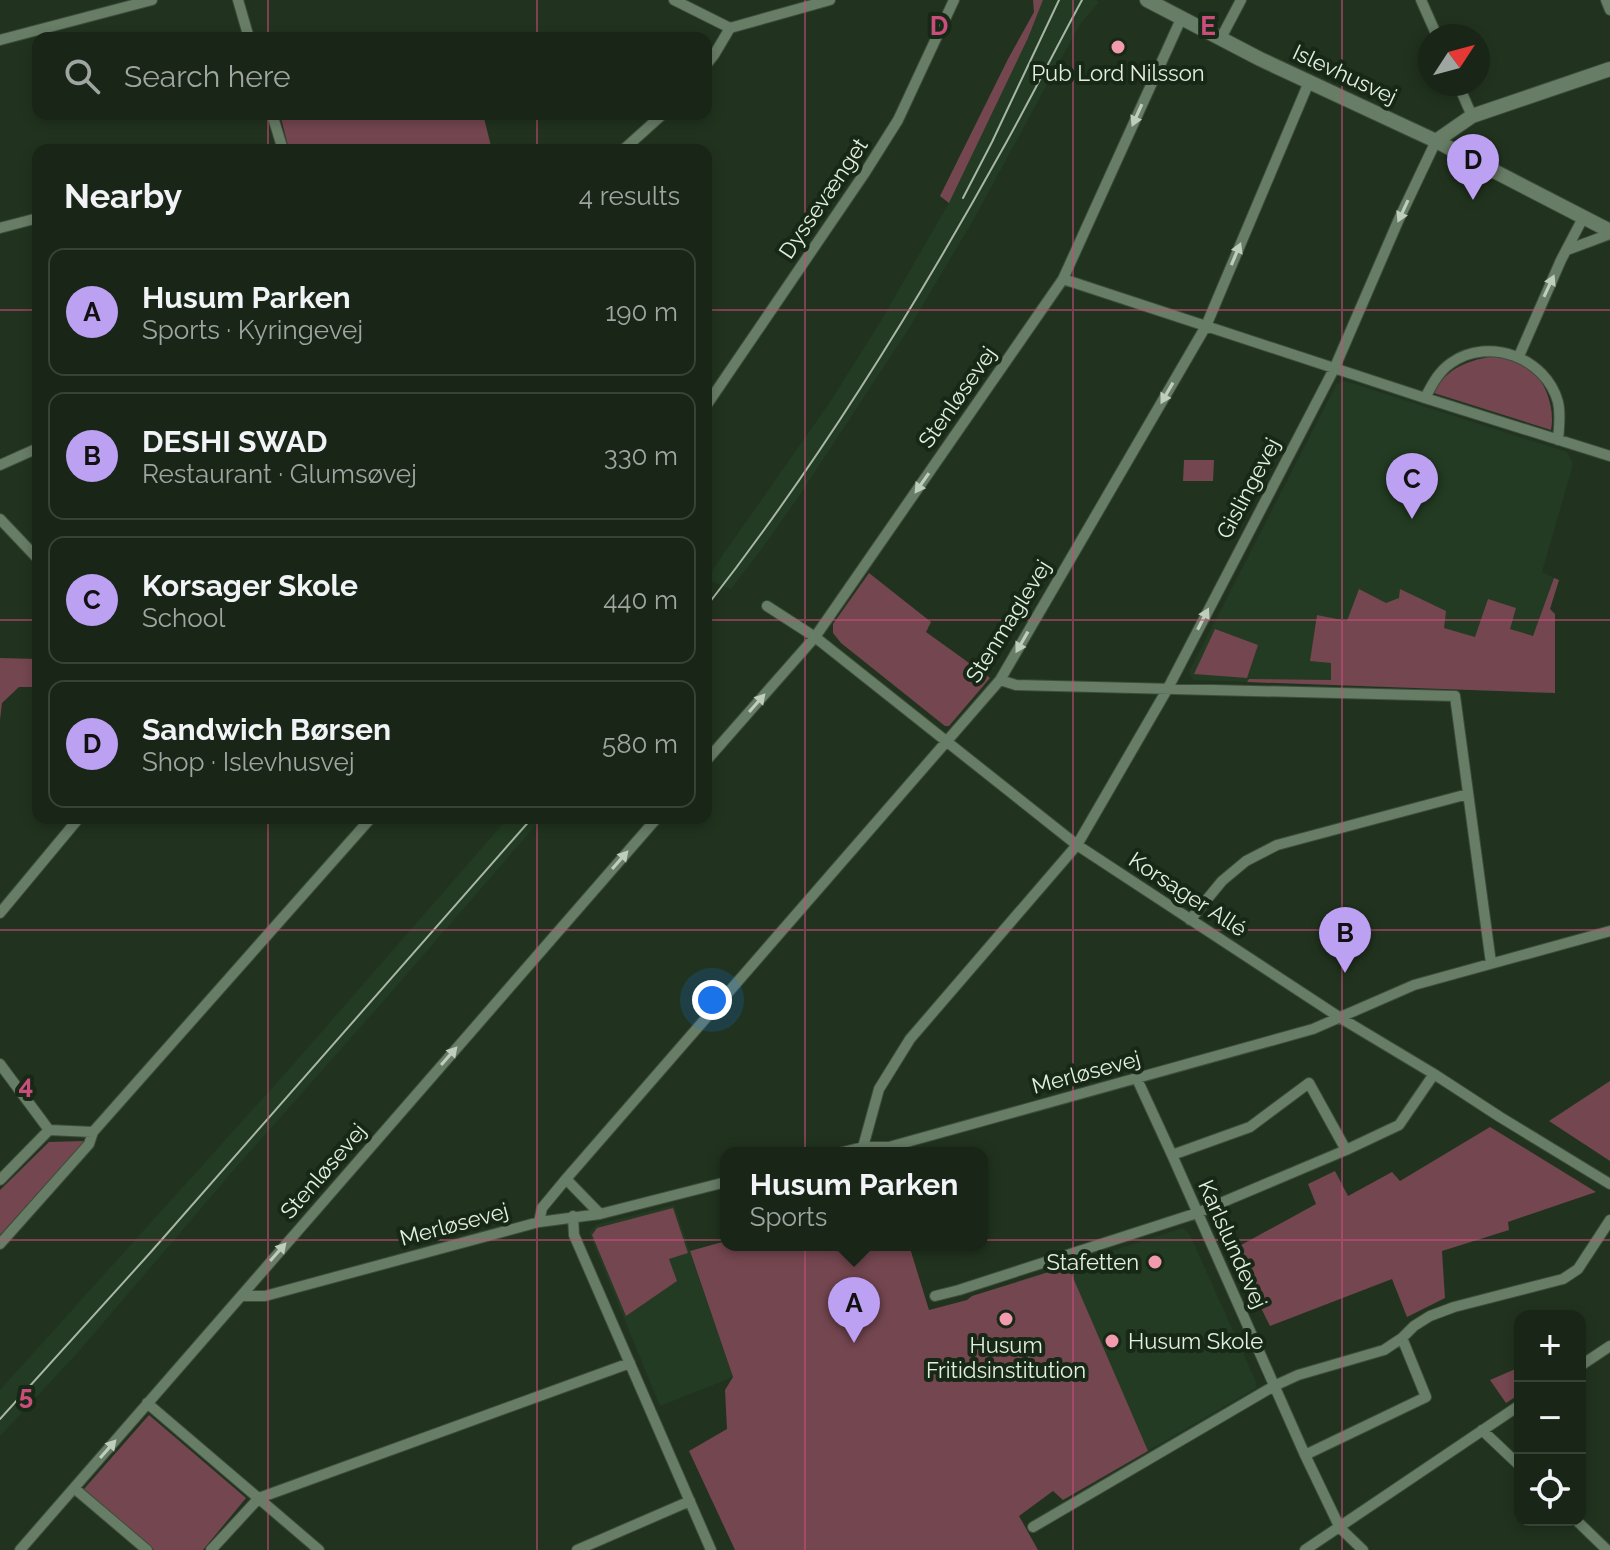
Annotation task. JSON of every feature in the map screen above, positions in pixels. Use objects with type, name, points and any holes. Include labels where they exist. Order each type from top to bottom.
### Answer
[{"type":"street","points":[[0,40],[152,0]]},
{"type":"street","points":[[238,0],[247,32]]},
{"type":"street","points":[[674,0],[730,28],[830,0]]},
{"type":"street","name":"Dyssevænget","points":[[712,397],[898,120],[954,0]]},
{"type":"street","name":"Islevhusvej","points":[[1147,0],[1309,82],[1436,141],[1610,233]]},
{"type":"street","points":[[1221,38],[1241,0]]},
{"type":"street","points":[[1421,0],[1432,24]]},
{"type":"street","points":[[1606,0],[1610,10]]},
{"type":"street","name":"Stenløsevej","points":[[712,754],[815,637],[1063,279],[1181,19]]},
{"type":"street","points":[[712,58],[730,28]]},
{"type":"street","points":[[1436,141],[1472,116],[1610,69]]},
{"type":"street","name":"Stenmaglevej","points":[[539,1222],[542,1208],[566,1179],[1000,680],[1206,326],[1309,82]]},
{"type":"street","points":[[1463,96],[1472,116]]},
{"type":"street","points":[[274,120],[281,144]]},
{"type":"street","points":[[630,144],[656,120]]},
{"type":"street","name":"Gislingevej","points":[[863,1147],[879,1089],[910,1039],[1077,845],[1168,688],[1335,367],[1436,141]]},
{"type":"street","points":[[1519,356],[1583,218]]},
{"type":"street","points":[[0,228],[32,220]]},
{"type":"street","points":[[1567,250],[1610,233]]},
{"type":"street","points":[[1063,279],[1610,456]]},
{"type":"street","points":[[1425,398],[1435,378],[1452,362],[1473,353],[1496,351],[1519,356],[1536,367],[1549,382],[1557,400],[1560,420],[1558,440]]},
{"type":"street","points":[[0,465],[32,451]]},
{"type":"street","points":[[0,519],[32,553]]},
{"type":"street","name":"Korsager Allé","points":[[767,606],[815,637],[1077,845],[1339,1017],[1610,1184]]},
{"type":"street","points":[[1000,680],[1016,685],[1455,696],[1491,963]]},
{"type":"street","points":[[1190,920],[1222,881],[1246,861],[1277,845],[1468,794]]},
{"type":"street","points":[[0,913],[74,824]]},
{"type":"street","points":[[0,1244],[89,1144],[93,1132],[366,824]]},
{"type":"street","name":"Stenløsevej","points":[[20,1550],[652,824]]},
{"type":"street","name":"Merløsevej","points":[[863,1147],[889,1147],[1313,1029],[1414,985],[1610,931]]},
{"type":"street","points":[[0,1064],[49,1130]]},
{"type":"street","points":[[935,1296],[1197,1213],[1346,1150],[1399,1125],[1434,1074]]},
{"type":"street","name":"Karlslundevej","points":[[1137,1079],[1340,1528],[1363,1550]]},
{"type":"street","points":[[1172,1155],[1250,1127],[1309,1083],[1346,1150]]},
{"type":"street","points":[[0,1180],[49,1130],[93,1132]]},
{"type":"street","points":[[566,1179],[600,1214]]},
{"type":"street","name":"Merløsevej","points":[[241,1296],[265,1296],[539,1222],[600,1214],[720,1184]]},
{"type":"street","points":[[573,1216],[574,1235],[711,1550]]},
{"type":"street","points":[[1033,1527],[1274,1386],[1298,1375],[1384,1350],[1430,1316],[1454,1307],[1563,1279],[1578,1269],[1610,1220]]},
{"type":"street","points":[[1305,1455],[1426,1397],[1402,1338]]},
{"type":"street","points":[[1586,1362],[1610,1346]]},
{"type":"street","points":[[211,1550],[259,1498],[630,1363]]},
{"type":"street","points":[[147,1403],[319,1550]]},
{"type":"street","points":[[1305,1550],[1514,1409]]},
{"type":"street","points":[[1482,1430],[1514,1460]]},
{"type":"street","points":[[74,1488],[147,1550]]},
{"type":"street","points":[[577,1550],[690,1501]]},
{"type":"street","points":[[1582,1526],[1607,1550]]},
{"type":"shaded area","points":[[1033,0],[1043,0],[949,203],[940,196],[1034,12]]},
{"type":"shaded area","points":[[1043,0],[1099,2],[1081,23],[975,217],[906,333],[797,499],[731,589],[712,581],[712,570],[832,399],[882,319],[949,203]]},
{"type":"shaded area","points":[[282,120],[484,120],[490,144],[288,144]]},
{"type":"shaded area","points":[[1496,356],[1524,366],[1537,376],[1551,406],[1551,430],[1434,393],[1445,377],[1460,366]]},
{"type":"shaded area","points":[[1345,381],[1567,452],[1573,464],[1542,572],[1559,580],[1550,609],[1555,614],[1555,693],[1193,680],[1189,672],[1336,385]]},
{"type":"shaded area","points":[[1184,460],[1214,460],[1213,481],[1183,481]]},
{"type":"shaded area","points":[[869,573],[931,622],[926,632],[990,678],[949,726],[945,726],[841,643],[833,633],[833,624]]},
{"type":"shaded area","points":[[1554,578],[1559,580],[1550,609],[1555,614],[1555,693],[1247,682],[1249,679],[1331,680],[1331,663],[1310,661],[1317,615],[1347,621],[1359,589],[1386,603],[1399,598],[1400,589],[1446,611],[1444,628],[1475,637],[1488,599],[1516,608],[1510,629],[1533,636]]},
{"type":"shaded area","points":[[1215,629],[1258,645],[1247,678],[1194,674]]},
{"type":"shaded area","points":[[0,658],[32,659],[32,687],[19,687],[2,703],[0,720]]},
{"type":"shaded area","points":[[503,824],[537,824],[80,1350],[0,1436],[0,1390],[291,1067]]},
{"type":"shaded area","points":[[1610,1081],[1610,1161],[1549,1121]]},
{"type":"shaded area","points":[[1490,1127],[1596,1192],[1508,1222],[1509,1230],[1442,1251],[1445,1298],[1407,1317],[1392,1279],[1270,1326],[1232,1250],[1316,1204],[1308,1184],[1335,1171],[1348,1196],[1392,1172],[1400,1181]]},
{"type":"shaded area","points":[[85,1141],[0,1235],[0,1190],[49,1142]]},
{"type":"shaded area","points":[[674,1205],[733,1377],[660,1406],[589,1233],[596,1225]]},
{"type":"shaded area","points":[[673,1208],[688,1253],[669,1259],[677,1281],[626,1316],[592,1235],[597,1228]]},
{"type":"shaded area","name":"Husum Skole","points":[[1183,1228],[1190,1235],[1256,1388],[1063,1500],[972,1296]]},
{"type":"shaded area","points":[[720,1243],[720,1251],[911,1251],[929,1310],[1068,1266],[1148,1451],[1063,1500],[1053,1491],[1019,1516],[1038,1550],[735,1550],[689,1451],[727,1429],[725,1390],[733,1377],[690,1251]]},
{"type":"shaded area","points":[[1514,1370],[1514,1398],[1506,1403],[1490,1380]]},
{"type":"shaded area","points":[[149,1415],[246,1498],[203,1550],[154,1550],[84,1489]]},
{"type":"tram line","points":[[963,198],[1059,0]]},
{"type":"tram line","points":[[712,599],[787,498],[899,327],[1002,150],[1082,0]]},
{"type":"tram line","points":[[0,1419],[527,824]]},
{"type":"place","name":"Pub Lord Nilsson","points":[[1118,47]]},
{"type":"place","name":"Sandwich Børsen","points":[[1473,200]]},
{"type":"place","name":"Korsager Skole","points":[[1412,519]]},
{"type":"place","name":"DESHI SWAD","points":[[1345,973]]},
{"type":"place","name":"Stafetten","points":[[1155,1262]]},
{"type":"place","name":"Husum Fritidsinstitution","points":[[1006,1319]]},
{"type":"place","name":"Husum Skole","points":[[1112,1341]]},
{"type":"place","name":"Husum Parken","points":[[854,1343]]}]
